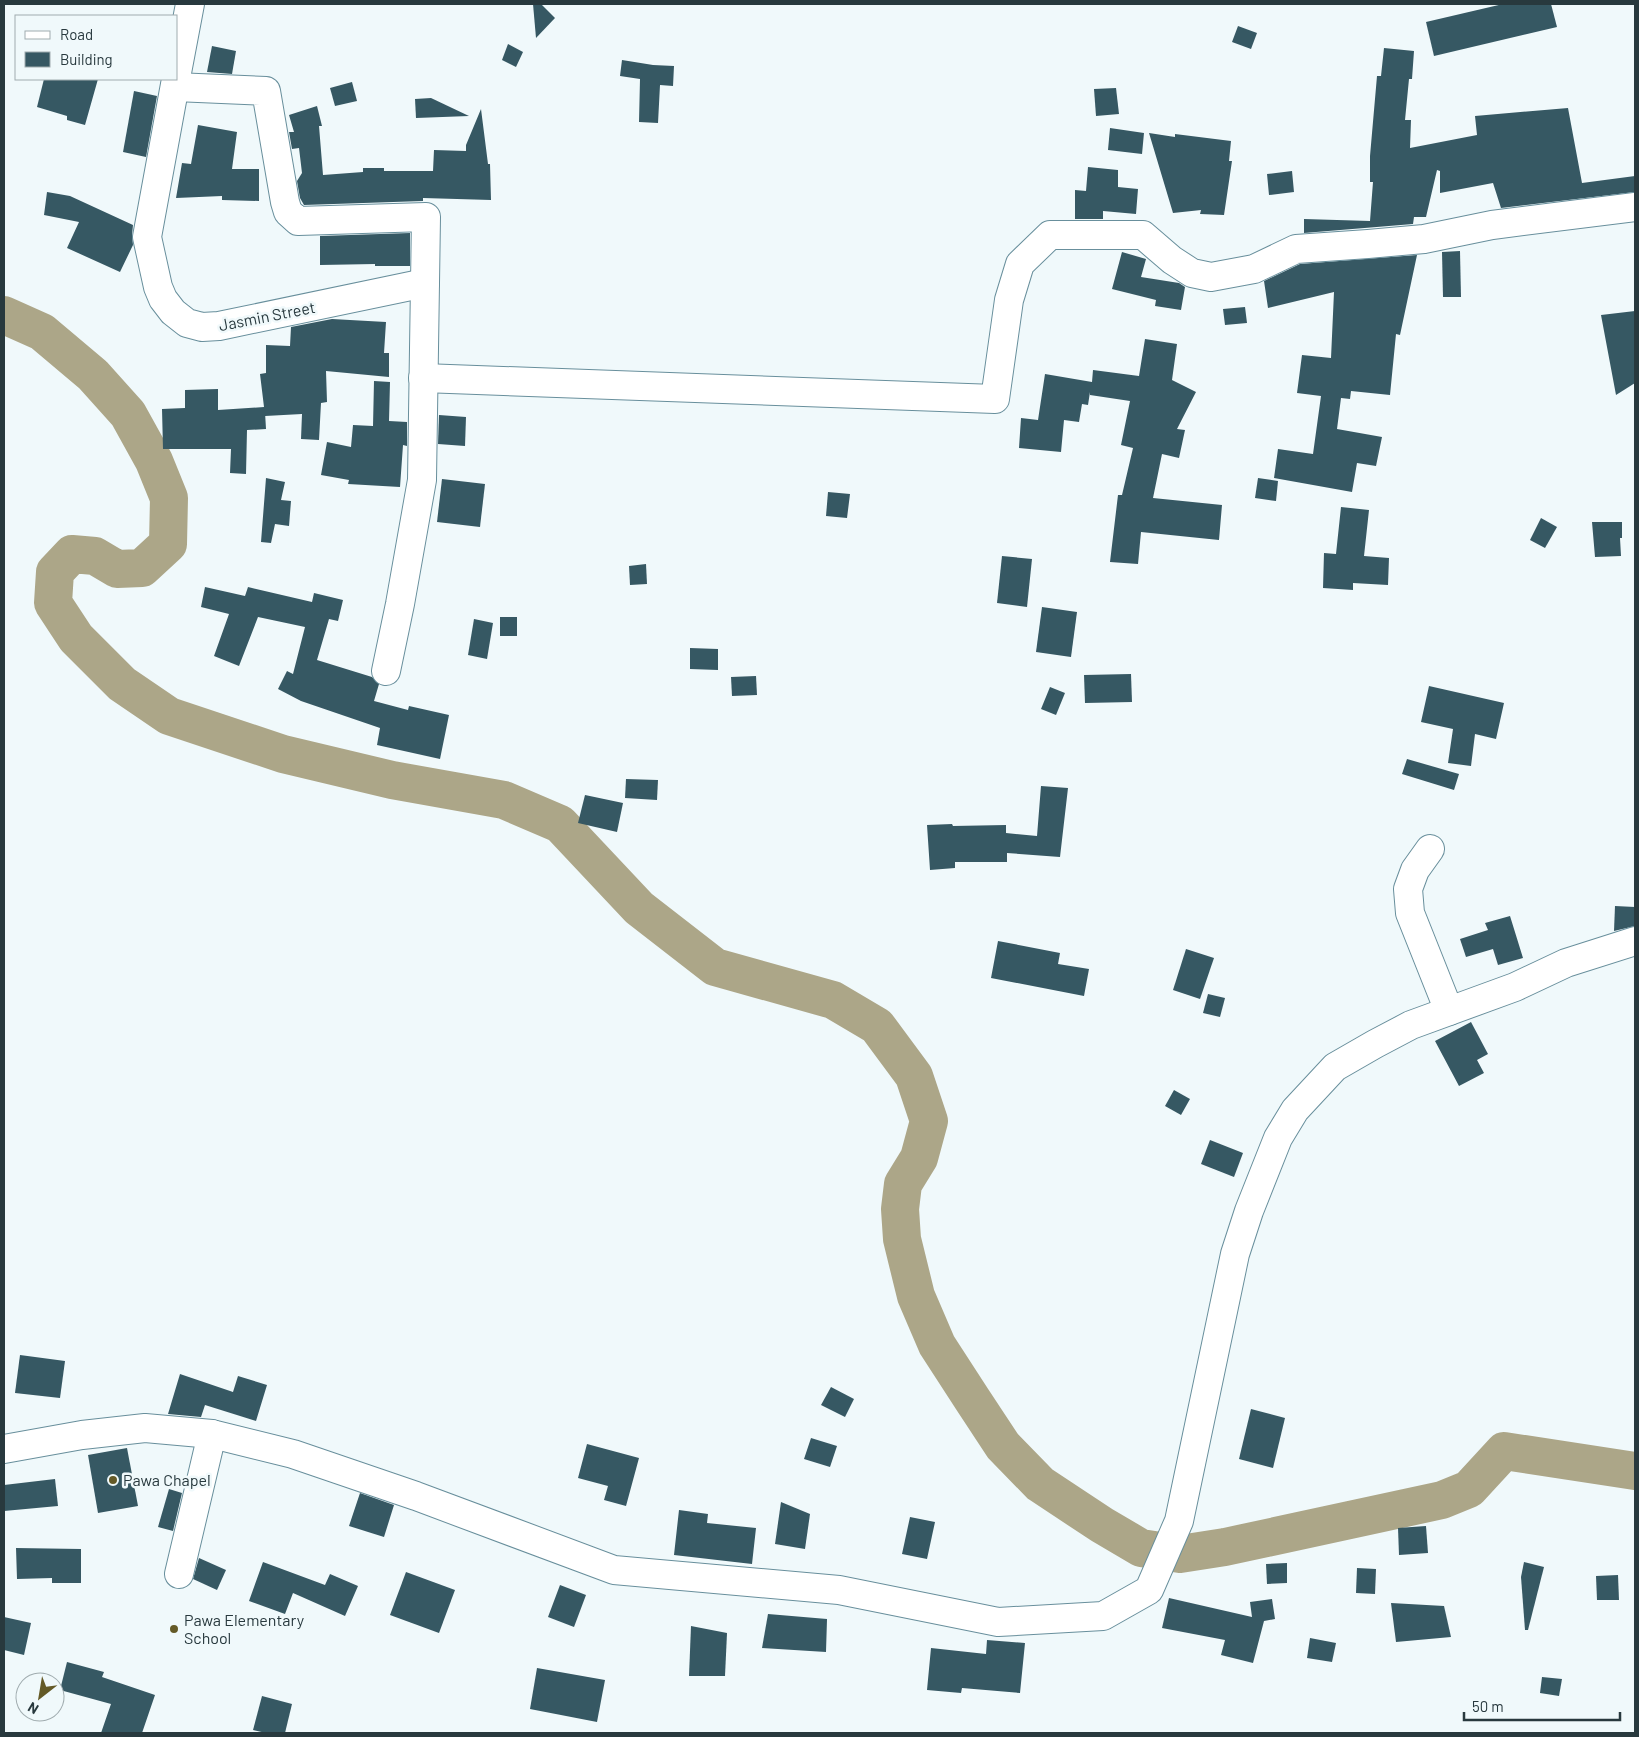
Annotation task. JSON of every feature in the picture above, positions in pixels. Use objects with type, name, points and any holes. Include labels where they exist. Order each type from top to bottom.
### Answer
[{"type":"street","name":"Jasmin Street","points":[[178,70],[190,4]]},
{"type":"street","name":"Jasmin Street","points":[[176,81],[147,238],[158,287],[163,299],[173,312],[187,323],[202,327],[219,326],[425,283]]},
{"type":"street","points":[[176,81],[266,91],[285,202],[288,212],[298,221],[426,217],[422,480],[386,672]]},
{"type":"street","points":[[423,378],[995,399],[1008,300],[1020,264],[1050,235],[1143,235],[1172,260],[1192,273],[1211,277],[1254,269],[1296,249],[1424,239],[1492,225],[1635,207]]},
{"type":"street","points":[[1430,849],[1415,870],[1408,889],[1410,913],[1449,1011]]},
{"type":"street","points":[[4,1449],[82,1435],[146,1428],[212,1434],[301,1457],[416,1496],[614,1570],[839,1590],[998,1622],[1103,1616],[1149,1590],[1178,1521],[1235,1254],[1249,1211],[1278,1138],[1295,1110],[1335,1067],[1411,1025],[1515,987],[1566,963],[1635,941]]},
{"type":"street","points":[[179,1574],[212,1434]]},
{"type":"building","points":[[533,4],[541,4],[555,18],[536,38]]},
{"type":"building","points":[[1503,4],[1551,4],[1557,27],[1434,56],[1426,22]]},
{"type":"building","points":[[1238,26],[1257,33],[1251,49],[1232,42]]},
{"type":"building","points":[[508,44],[523,52],[516,67],[502,60]]},
{"type":"building","points":[[212,46],[236,51],[232,74],[207,72]]},
{"type":"building","points":[[1384,48],[1414,51],[1412,79],[1409,79],[1405,120],[1411,120],[1410,148],[1477,135],[1475,116],[1568,108],[1582,183],[1635,176],[1635,192],[1501,208],[1493,183],[1440,193],[1440,171],[1437,170],[1426,217],[1414,217],[1413,224],[1304,233],[1304,219],[1370,221],[1373,182],[1370,182],[1370,156],[1377,76],[1381,76]]},
{"type":"building","points":[[622,60],[674,66],[673,86],[660,85],[658,123],[639,122],[640,79],[620,76]]},
{"type":"building","points":[[44,80],[98,80],[85,125],[67,120],[67,116],[37,107]]},
{"type":"building","points":[[352,82],[357,101],[335,106],[330,88]]},
{"type":"building","points":[[1116,88],[1119,114],[1096,116],[1094,89]]},
{"type":"building","points":[[134,91],[157,96],[146,157],[123,152]]},
{"type":"building","points":[[431,98],[469,116],[416,118],[415,99]]},
{"type":"building","points":[[317,106],[322,126],[319,126],[323,175],[363,172],[363,168],[384,168],[384,171],[433,171],[434,150],[466,151],[466,145],[481,109],[488,164],[490,164],[491,200],[423,198],[423,201],[304,205],[300,198],[297,181],[302,173],[299,148],[292,149],[289,132],[294,132],[289,115]]},
{"type":"building","points":[[198,125],[237,132],[232,169],[259,169],[259,201],[222,200],[222,196],[176,198],[182,163],[191,164]]},
{"type":"building","points":[[1110,128],[1144,133],[1142,154],[1108,150]]},
{"type":"building","points":[[1149,133],[1175,137],[1175,134],[1231,141],[1229,161],[1232,161],[1224,215],[1200,214],[1201,210],[1173,213]]},
{"type":"building","points":[[1088,167],[1118,170],[1118,187],[1138,189],[1136,214],[1103,211],[1103,219],[1075,219],[1075,190],[1086,191]]},
{"type":"building","points":[[1292,171],[1294,192],[1269,195],[1267,174]]},
{"type":"building","points":[[47,192],[70,196],[133,225],[133,245],[120,272],[67,248],[79,222],[44,215]]},
{"type":"building","points":[[410,233],[410,266],[375,266],[375,264],[320,265],[320,236]]},
{"type":"building","points":[[1460,251],[1461,297],[1443,297],[1442,252]]},
{"type":"building","points":[[1122,252],[1146,259],[1141,277],[1179,283],[1185,287],[1181,310],[1155,306],[1156,300],[1112,289]]},
{"type":"building","points":[[1417,255],[1400,335],[1396,334],[1390,395],[1351,391],[1350,399],[1341,398],[1337,429],[1382,437],[1376,466],[1357,463],[1352,492],[1274,478],[1278,449],[1313,454],[1321,396],[1297,393],[1302,355],[1331,358],[1334,292],[1268,308],[1264,281],[1300,264]]},
{"type":"building","points":[[1245,307],[1247,323],[1225,325],[1223,309]]},
{"type":"building","points":[[1635,311],[1635,383],[1616,395],[1601,315]]},
{"type":"building","points":[[332,319],[386,322],[384,353],[389,353],[389,377],[326,371],[327,402],[321,403],[319,440],[301,439],[302,414],[265,416],[266,429],[247,430],[246,474],[230,473],[231,449],[163,449],[162,409],[185,408],[185,390],[218,389],[218,410],[264,407],[260,374],[266,373],[266,345],[290,346],[291,327]]},
{"type":"building","points":[[1145,339],[1177,344],[1172,380],[1196,392],[1177,429],[1185,430],[1179,458],[1162,454],[1153,498],[1222,505],[1219,540],[1141,532],[1138,564],[1110,562],[1118,495],[1122,495],[1133,448],[1121,445],[1130,401],[1090,395],[1090,392],[1088,405],[1082,404],[1079,422],[1064,420],[1061,452],[1019,448],[1021,418],[1038,420],[1045,374],[1092,382],[1093,370],[1139,376]]},
{"type":"building","points":[[374,381],[390,382],[389,421],[407,422],[407,446],[403,445],[400,487],[348,484],[349,480],[321,475],[327,442],[351,447],[353,425],[373,426]]},
{"type":"building","points":[[439,415],[466,417],[465,446],[438,444]]},
{"type":"building","points":[[266,478],[285,482],[281,500],[291,501],[289,526],[275,524],[271,543],[261,542]]},
{"type":"building","points":[[1258,478],[1278,481],[1276,501],[1255,498]]},
{"type":"building","points":[[442,479],[485,484],[480,527],[437,522]]},
{"type":"building","points":[[828,492],[850,494],[847,518],[826,516]]},
{"type":"building","points":[[1341,507],[1369,510],[1364,556],[1389,558],[1388,585],[1353,583],[1353,590],[1323,588],[1324,553],[1336,554]]},
{"type":"building","points":[[1541,518],[1557,527],[1545,548],[1530,540]]},
{"type":"building","points":[[1592,522],[1622,522],[1622,538],[1620,538],[1621,556],[1595,557]]},
{"type":"building","points":[[1002,556],[1032,559],[1027,607],[997,603]]},
{"type":"building","points":[[646,564],[647,584],[630,585],[629,566]]},
{"type":"building","points":[[205,587],[245,596],[248,587],[312,602],[314,593],[343,600],[338,621],[329,619],[317,660],[372,677],[379,684],[374,701],[408,710],[409,706],[449,715],[440,759],[377,745],[380,728],[301,701],[278,689],[287,671],[293,674],[305,627],[258,617],[239,666],[214,656],[229,614],[201,607]]},
{"type":"building","points":[[1042,607],[1077,612],[1071,657],[1036,652]]},
{"type":"building","points":[[500,617],[517,617],[517,636],[500,636]]},
{"type":"building","points":[[474,619],[493,623],[487,659],[468,655]]},
{"type":"building","points":[[690,648],[718,649],[718,670],[690,669]]},
{"type":"building","points":[[1131,674],[1132,702],[1085,703],[1084,675]]},
{"type":"building","points":[[756,676],[757,695],[732,696],[731,677]]},
{"type":"building","points":[[1429,686],[1504,703],[1496,739],[1475,734],[1471,766],[1448,763],[1453,729],[1421,722]]},
{"type":"building","points":[[1050,687],[1065,693],[1056,715],[1041,709]]},
{"type":"building","points":[[1407,759],[1459,774],[1454,790],[1402,774]]},
{"type":"building","points":[[626,779],[658,780],[657,800],[625,798]]},
{"type":"building","points":[[1041,786],[1068,788],[1060,857],[1007,853],[1007,862],[955,862],[955,868],[930,870],[927,825],[1006,825],[1006,833],[1037,836]]},
{"type":"building","points":[[585,795],[623,803],[617,832],[578,823]]},
{"type":"building","points":[[1615,906],[1635,907],[1635,926],[1614,931]]},
{"type":"building","points":[[1510,916],[1523,958],[1498,965],[1493,949],[1466,957],[1460,939],[1488,930],[1485,923]]},
{"type":"building","points":[[998,941],[1060,953],[1058,964],[1089,969],[1084,996],[991,978]]},
{"type":"building","points":[[1186,949],[1214,958],[1200,999],[1173,990]]},
{"type":"building","points":[[1208,994],[1225,998],[1220,1017],[1203,1013]]},
{"type":"building","points":[[1471,1022],[1488,1054],[1477,1060],[1484,1073],[1459,1086],[1435,1041]]},
{"type":"building","points":[[1174,1090],[1190,1099],[1181,1115],[1165,1106]]},
{"type":"building","points":[[1210,1140],[1243,1153],[1234,1177],[1201,1164]]},
{"type":"building","points":[[20,1355],[65,1361],[60,1398],[15,1393]]},
{"type":"building","points":[[180,1374],[233,1392],[238,1376],[267,1385],[256,1421],[205,1405],[201,1417],[168,1414]]},
{"type":"building","points":[[831,1387],[854,1399],[845,1417],[821,1405]]},
{"type":"building","points":[[1251,1409],[1285,1418],[1273,1468],[1239,1459]]},
{"type":"building","points":[[811,1438],[837,1446],[830,1467],[804,1459]]},
{"type":"building","points":[[587,1444],[639,1458],[626,1506],[604,1500],[608,1486],[578,1478]]},
{"type":"building","name":"Pawa Chapel","points":[[127,1448],[138,1506],[98,1513],[88,1455]]},
{"type":"building","points":[[55,1479],[58,1506],[4,1511],[4,1485]]},
{"type":"building","points":[[169,1489],[182,1493],[173,1531],[158,1527]]},
{"type":"building","points":[[360,1493],[394,1505],[384,1537],[349,1526]]},
{"type":"building","points":[[781,1502],[810,1514],[805,1549],[775,1544]]},
{"type":"building","points":[[679,1510],[708,1514],[707,1523],[756,1528],[752,1564],[674,1555]]},
{"type":"building","points":[[910,1517],[935,1522],[927,1559],[902,1554]]},
{"type":"building","points":[[1426,1526],[1428,1553],[1399,1555],[1398,1528]]},
{"type":"building","points":[[16,1548],[81,1549],[81,1583],[52,1583],[52,1578],[17,1579]]},
{"type":"building","points":[[199,1558],[226,1570],[217,1590],[193,1579]]},
{"type":"building","points":[[263,1562],[325,1585],[330,1574],[358,1586],[345,1616],[293,1593],[285,1614],[249,1601]]},
{"type":"building","points":[[1524,1562],[1544,1567],[1528,1630],[1525,1630],[1521,1577]]},
{"type":"building","points":[[1287,1563],[1287,1583],[1267,1584],[1266,1564]]},
{"type":"building","points":[[1357,1568],[1376,1569],[1375,1594],[1356,1593]]},
{"type":"building","points":[[406,1572],[455,1590],[439,1633],[390,1615]]},
{"type":"building","points":[[1618,1575],[1619,1600],[1597,1600],[1596,1576]]},
{"type":"building","points":[[560,1585],[586,1595],[574,1627],[548,1617]]},
{"type":"building","points":[[1169,1598],[1252,1617],[1250,1602],[1272,1599],[1275,1619],[1264,1621],[1253,1663],[1221,1655],[1225,1640],[1162,1628]]},
{"type":"building","points":[[1391,1603],[1444,1606],[1451,1637],[1396,1642]]},
{"type":"building","points":[[768,1614],[827,1619],[826,1652],[762,1648]]},
{"type":"building","points":[[4,1617],[31,1623],[24,1655],[4,1650]]},
{"type":"building","points":[[691,1626],[727,1633],[725,1676],[689,1676]]},
{"type":"building","points":[[1310,1638],[1336,1643],[1332,1662],[1307,1658]]},
{"type":"building","points":[[987,1640],[1025,1643],[1020,1693],[962,1688],[961,1693],[927,1690],[931,1648],[986,1654]]},
{"type":"building","points":[[67,1662],[104,1672],[102,1677],[155,1695],[142,1733],[101,1733],[111,1704],[65,1691],[64,1672]]},
{"type":"building","points":[[537,1668],[605,1680],[597,1722],[530,1709]]},
{"type":"building","points":[[1542,1677],[1562,1679],[1559,1696],[1540,1693]]},
{"type":"building","points":[[262,1696],[292,1704],[285,1733],[266,1733],[253,1730]]},
{"type":"waterway","points":[[4,315],[42,332],[93,375],[128,414],[154,461],[169,498],[168,544],[142,568],[117,569],[95,556],[72,554],[55,572],[53,603],[76,638],[122,684],[169,716],[283,754],[392,780],[504,800],[560,824],[639,908],[715,967],[833,1000],[877,1026],[914,1076],[929,1121],[919,1158],[903,1184],[900,1209],[902,1239],[916,1296],[937,1345],[972,1399],[1003,1446],[1040,1484],[1141,1548],[1180,1554],[1225,1547],[1442,1500],[1469,1489],[1504,1451],[1635,1471]]},
{"type":"place","name":"Pawa Chapel","points":[[113,1480]]},
{"type":"place","name":"Pawa Elementary School","points":[[174,1629]]}]
